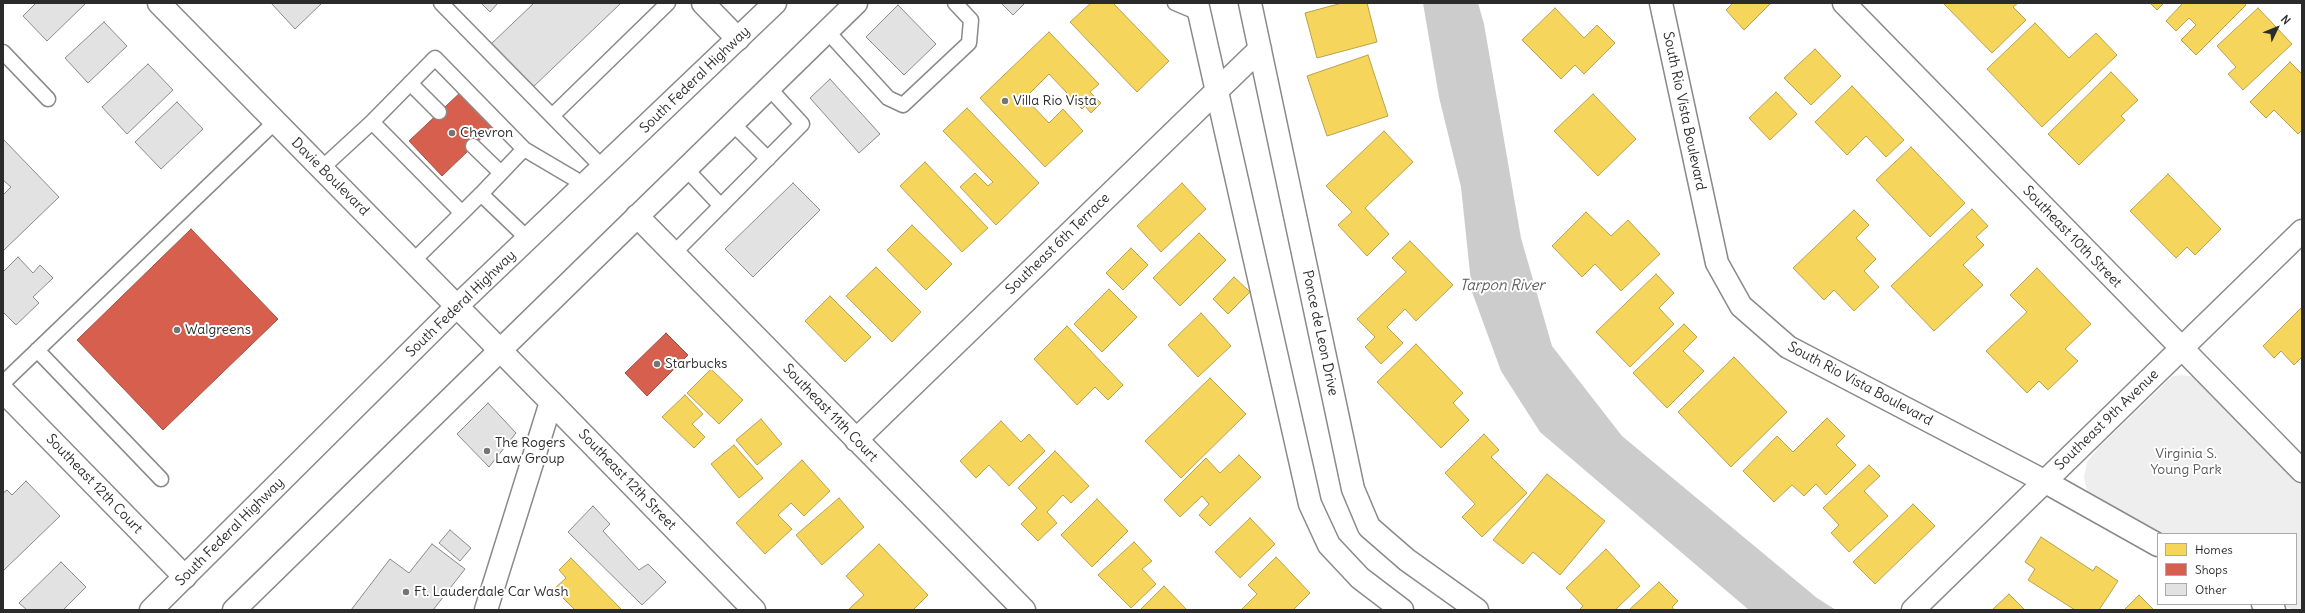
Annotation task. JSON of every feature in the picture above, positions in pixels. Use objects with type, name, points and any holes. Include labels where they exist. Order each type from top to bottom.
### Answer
[{"type":"street","name":"Davie Boulevard","points":[[159,3],[458,306],[500,351]]},
{"type":"street","points":[[703,3],[738,39]]},
{"type":"street","name":"South Federal Highway","points":[[151,610],[458,306],[775,3]]},
{"type":"street","points":[[234,610],[856,3]]},
{"type":"street","name":"Ponce de Leon Drive","points":[[1250,3],[1353,489],[1369,527],[1407,560],[1476,610]]},
{"type":"street","name":"South Rio Vista Boulevard","points":[[1661,3],[1717,263],[1741,306],[1788,347],[2044,481],[2157,544]]},
{"type":"street","name":"Southeast 10th Street","points":[[1844,3],[2302,471]]},
{"type":"street","points":[[1198,8],[1310,504],[1330,545],[1360,578],[1402,610]]},
{"type":"street","name":"Southeast 6th Terrace","points":[[856,440],[1260,49]]},
{"type":"street","name":"Southeast 11th Court","points":[[637,216],[1024,610]]},
{"type":"street","name":"Southeast 9th Avenue","points":[[1913,610],[2302,231]]},
{"type":"street","name":"Southeast 12th Street","points":[[500,351],[754,610]]},
{"type":"street","name":"Southeast 12th Court","points":[[3,391],[185,577]]},
{"type":"street","points":[[486,610],[551,402]]},
{"type":"street","points":[[2265,605],[2274,610]]},
{"type":"lane","points":[[441,3],[603,168]]},
{"type":"lane","points":[[552,116],[668,3]]},
{"type":"lane","points":[[826,32],[888,98],[903,106],[969,43],[972,20],[955,3]]},
{"type":"lane","points":[[1175,3],[1198,8]]},
{"type":"lane","points":[[3,52],[48,99]]},
{"type":"lane","points":[[322,168],[372,122],[435,58],[524,149],[585,185]]},
{"type":"lane","points":[[410,84],[439,112]]},
{"type":"lane","points":[[674,253],[802,124],[769,88]]},
{"type":"lane","points":[[3,383],[276,122]]},
{"type":"lane","points":[[372,122],[462,213]]},
{"type":"lane","points":[[732,123],[768,159]]},
{"type":"lane","points":[[473,146],[501,173]]},
{"type":"lane","points":[[413,261],[524,149]]},
{"type":"lane","points":[[686,169],[721,206]]},
{"type":"lane","points":[[481,194],[528,239]]},
{"type":"lane","points":[[37,350],[161,479]]},
{"type":"shaded area","name":"Virginia S. Young Park","points":[[2182,375],[2194,377],[2207,383],[2302,479],[2302,610],[2293,610],[2284,605],[2297,605],[2297,533],[2157,533],[2093,499],[2087,490],[2084,477],[2087,462],[2099,447],[2173,376]]},
{"type":"water","name":"Tarpon River","points":[[1423,3],[1478,3],[1484,24],[1521,238],[1552,346],[1622,436],[1817,598],[1836,610],[1749,610],[1540,432],[1501,371],[1472,292],[1461,187],[1439,97]]},
{"type":"building: Homes","points":[[1091,3],[1113,3],[1169,61],[1137,92],[1070,22]]},
{"type":"building: Homes","points":[[1342,3],[1367,3],[1377,42],[1317,58],[1305,13]]},
{"type":"building: Homes","points":[[1733,3],[1771,3],[1744,30],[1726,10]]},
{"type":"building: Homes","points":[[1943,3],[2018,3],[2013,7],[2026,20],[1992,53]]},
{"type":"building: Homes","points":[[2150,3],[2164,3],[2157,10]]},
{"type":"building: Homes","points":[[2183,3],[2244,3],[2246,5],[2196,55],[2181,40],[2196,25],[2189,18],[2176,31],[2166,21]]},
{"type":"building: Homes","points":[[1555,8],[1584,38],[1597,25],[1615,43],[1584,74],[1575,65],[1561,79],[1522,40]]},
{"type":"building: Homes","points":[[2258,8],[2292,44],[2243,90],[2228,74],[2236,67],[2217,46]]},
{"type":"building: Homes","points":[[2035,23],[2069,58],[2096,33],[2117,55],[2042,127],[1987,69]]},
{"type":"building: Homes","name":"Villa Rio Vista","points":[[1049,32],[1099,84],[1090,92],[1101,103],[1091,113],[1085,106],[1082,109],[1049,74],[1025,98],[1049,123],[1063,109],[1083,131],[1045,167],[980,98]]},
{"type":"building: Homes","points":[[1815,49],[1841,76],[1811,105],[1784,78]]},
{"type":"building: Homes","points":[[1368,55],[1388,116],[1327,136],[1307,76]]},
{"type":"building: Homes","points":[[2290,62],[2302,74],[2302,130],[2298,134],[2274,110],[2266,118],[2250,102]]},
{"type":"building: Homes","points":[[2111,72],[2138,100],[2121,116],[2125,120],[2079,165],[2048,134]]},
{"type":"building: Homes","points":[[1852,86],[1904,140],[1886,157],[1866,136],[1847,155],[1815,122]]},
{"type":"building: Homes","points":[[1776,92],[1797,114],[1770,140],[1749,118]]},
{"type":"building: Homes","points":[[1593,94],[1636,139],[1598,176],[1554,131]]},
{"type":"building: Homes","points":[[967,108],[1039,183],[996,225],[960,187],[975,173],[988,186],[993,182],[943,131]]},
{"type":"building: Homes","points":[[1384,131],[1413,162],[1365,208],[1389,234],[1367,256],[1338,225],[1352,212],[1326,186]]},
{"type":"building: Homes","points":[[1911,147],[1965,203],[1930,237],[1876,180]]},
{"type":"building: Homes","points":[[925,162],[988,228],[962,252],[900,186]]},
{"type":"building: Homes","points":[[2168,174],[2221,229],[2195,255],[2187,247],[2176,258],[2130,211]]},
{"type":"building: Homes","points":[[1182,183],[1206,209],[1161,252],[1137,226]]},
{"type":"building: Homes","points":[[1972,209],[1988,226],[1976,237],[1984,245],[1963,265],[1983,285],[1934,331],[1891,286]]},
{"type":"building: Homes","points":[[1854,210],[1869,225],[1856,238],[1876,259],[1864,271],[1879,287],[1854,311],[1834,290],[1824,300],[1793,268]]},
{"type":"building: Homes","points":[[1586,212],[1611,236],[1628,220],[1660,254],[1621,291],[1595,264],[1582,277],[1552,246]]},
{"type":"building: Homes","points":[[912,225],[952,264],[926,290],[887,250]]},
{"type":"building: Homes","points":[[1199,233],[1226,260],[1180,306],[1153,278]]},
{"type":"building: Homes","points":[[1410,241],[1453,285],[1416,321],[1405,309],[1387,327],[1403,343],[1381,364],[1365,347],[1375,337],[1357,319],[1406,272],[1392,258]]},
{"type":"building: Homes","points":[[1131,248],[1148,265],[1123,290],[1106,273]]},
{"type":"building: Homes","points":[[876,267],[921,312],[892,342],[846,296]]},
{"type":"building: Homes","points":[[2037,268],[2091,324],[2065,349],[2078,361],[2048,390],[2039,381],[2027,393],[1986,351],[2027,312],[2010,295]]},
{"type":"building: Homes","points":[[1656,274],[1674,293],[1659,308],[1674,324],[1630,367],[1596,332]]},
{"type":"building: Homes","points":[[1234,277],[1250,292],[1228,314],[1213,299]]},
{"type":"building: Homes","points":[[1109,289],[1137,317],[1102,352],[1074,324]]},
{"type":"building: Homes","points":[[830,296],[871,337],[845,362],[805,321]]},
{"type":"building: Homes","points":[[2302,307],[2302,357],[2294,365],[2281,351],[2274,358],[2263,346]]},
{"type":"building: Homes","points":[[1201,313],[1231,346],[1198,377],[1168,345]]},
{"type":"building: Homes","points":[[1684,324],[1697,337],[1683,351],[1704,371],[1667,408],[1633,373]]},
{"type":"building: Homes","points":[[1067,326],[1123,385],[1108,400],[1095,387],[1077,405],[1034,359]]},
{"type":"building: Homes","points":[[1416,344],[1463,393],[1453,403],[1469,420],[1441,448],[1377,382]]},
{"type":"building: Homes","points":[[1734,357],[1787,412],[1731,467],[1678,412]]},
{"type":"building: Homes","points":[[711,369],[743,400],[719,424],[687,393]]},
{"type":"building: Homes","points":[[1210,378],[1246,414],[1181,478],[1145,441]]},
{"type":"building: Homes","points":[[685,395],[703,414],[692,424],[705,437],[694,448],[662,417]]},
{"type":"building: Homes","points":[[1827,418],[1845,436],[1836,445],[1856,465],[1826,495],[1816,484],[1804,496],[1792,485],[1774,502],[1743,471],[1777,436],[1793,452]]},
{"type":"building: Homes","points":[[761,419],[782,444],[757,465],[736,440]]},
{"type":"building: Homes","points":[[1001,421],[1021,442],[1029,434],[1045,451],[1009,486],[989,465],[976,478],[960,461]]},
{"type":"building: Homes","points":[[1484,434],[1499,450],[1491,457],[1527,493],[1482,537],[1462,517],[1475,504],[1445,473]]},
{"type":"building: Homes","points":[[734,445],[763,478],[739,498],[711,464]]},
{"type":"building: Homes","points":[[1055,451],[1089,486],[1071,503],[1063,495],[1047,512],[1057,523],[1038,541],[1021,524],[1037,508],[1018,488]]},
{"type":"building: Homes","points":[[1239,455],[1261,477],[1210,526],[1199,515],[1209,504],[1202,496],[1180,517],[1164,500],[1206,458],[1220,473]]},
{"type":"building: Homes","points":[[802,460],[830,491],[804,516],[791,503],[778,515],[792,529],[765,554],[736,523]]},
{"type":"building: Homes","points":[[1869,465],[1880,476],[1864,491],[1888,516],[1849,552],[1831,533],[1839,525],[1823,508]]},
{"type":"building: Homes","points":[[1547,474],[1605,521],[1560,575],[1533,552],[1523,564],[1493,540]]},
{"type":"building: Homes","points":[[839,498],[864,527],[822,565],[796,535]]},
{"type":"building: Homes","points":[[1097,499],[1128,531],[1092,567],[1061,535]]},
{"type":"building: Homes","points":[[1913,504],[1935,526],[1875,584],[1853,562]]},
{"type":"building: Homes","points":[[1250,518],[1275,544],[1240,578],[1215,552]]},
{"type":"building: Homes","points":[[2041,537],[2093,571],[2096,566],[2118,581],[2099,610],[2075,610],[2028,580],[2035,569],[2025,562]]},
{"type":"building: Homes","points":[[1134,542],[1152,561],[1142,569],[1156,584],[1131,608],[1098,575]]},
{"type":"building: Homes","points":[[879,544],[928,595],[913,610],[848,610],[864,595],[846,576]]},
{"type":"building: Homes","points":[[1606,549],[1640,586],[1615,610],[1579,610],[1583,606],[1566,588]]},
{"type":"building: Homes","points":[[1276,557],[1310,593],[1293,610],[1241,610],[1257,594],[1248,585]]},
{"type":"building: Homes","points":[[571,558],[622,610],[575,610],[554,589],[566,578],[559,570]]},
{"type":"building: Homes","points":[[1659,582],[1678,601],[1672,607],[1674,610],[1629,610]]},
{"type":"building: Homes","points":[[1164,586],[1187,610],[1140,610]]},
{"type":"building: Homes","points":[[2009,594],[2025,610],[1992,610]]},
{"type":"building: Homes","points":[[2139,595],[2154,610],[2124,610]]},
{"type":"building: Shops","name":"Chevron","points":[[463,90],[496,124],[442,176],[409,141]]},
{"type":"building: Shops","name":"Walgreens","points":[[191,229],[278,319],[163,430],[77,340]]},
{"type":"building: Shops","name":"Starbucks","points":[[666,333],[688,355],[647,396],[625,373]]},
{"type":"building: Other","points":[[36,3],[86,3],[47,41],[23,16]]},
{"type":"building: Other","points":[[271,3],[322,3],[295,29]]},
{"type":"building: Other","points":[[481,3],[498,3],[490,12]]},
{"type":"building: Other","points":[[534,3],[621,3],[531,89],[490,45]]},
{"type":"building: Other","points":[[1001,3],[1025,3],[1013,15]]},
{"type":"building: Other","points":[[898,5],[936,44],[904,75],[866,37]]},
{"type":"building: Other","points":[[104,22],[127,46],[88,83],[65,58]]},
{"type":"building: Other","points":[[148,64],[173,90],[127,134],[102,107]]},
{"type":"building: Other","points":[[830,79],[880,134],[859,153],[810,98]]},
{"type":"building: Other","points":[[177,102],[203,129],[161,169],[135,142]]},
{"type":"building: Other","points":[[3,139],[59,197],[3,251],[3,195],[11,187],[3,180]]},
{"type":"building: Other","points":[[793,183],[820,210],[753,277],[725,249]]},
{"type":"building: Other","points":[[18,257],[33,273],[40,265],[53,278],[33,297],[39,303],[16,325],[3,312],[3,272]]},
{"type":"building: Other","name":"The Rogers Law Group","points":[[488,403],[516,433],[489,467],[457,434]]},
{"type":"building: Other","points":[[26,481],[60,516],[3,571],[3,493],[7,490],[12,495]]},
{"type":"building: Other","points":[[593,506],[610,524],[603,531],[639,570],[648,564],[666,582],[642,605],[568,532]]},
{"type":"building: Other","points":[[450,530],[471,548],[460,561],[439,543]]},
{"type":"building: Other","name":"Ft. Lauderdale Car Wash","points":[[432,544],[465,569],[433,610],[351,610],[390,559],[409,573]]},
{"type":"building: Other","points":[[61,562],[86,587],[63,610],[27,610],[19,603]]},
{"type":"place","name":"Villa Rio Vista","points":[[1005,101]]},
{"type":"place","name":"Chevron","points":[[452,133]]},
{"type":"place","name":"Walgreens","points":[[177,330]]},
{"type":"place","name":"Starbucks","points":[[657,364]]},
{"type":"place","name":"The Rogers Law Group","points":[[487,451]]},
{"type":"place","name":"Ft. Lauderdale Car Wash","points":[[406,592]]}]
